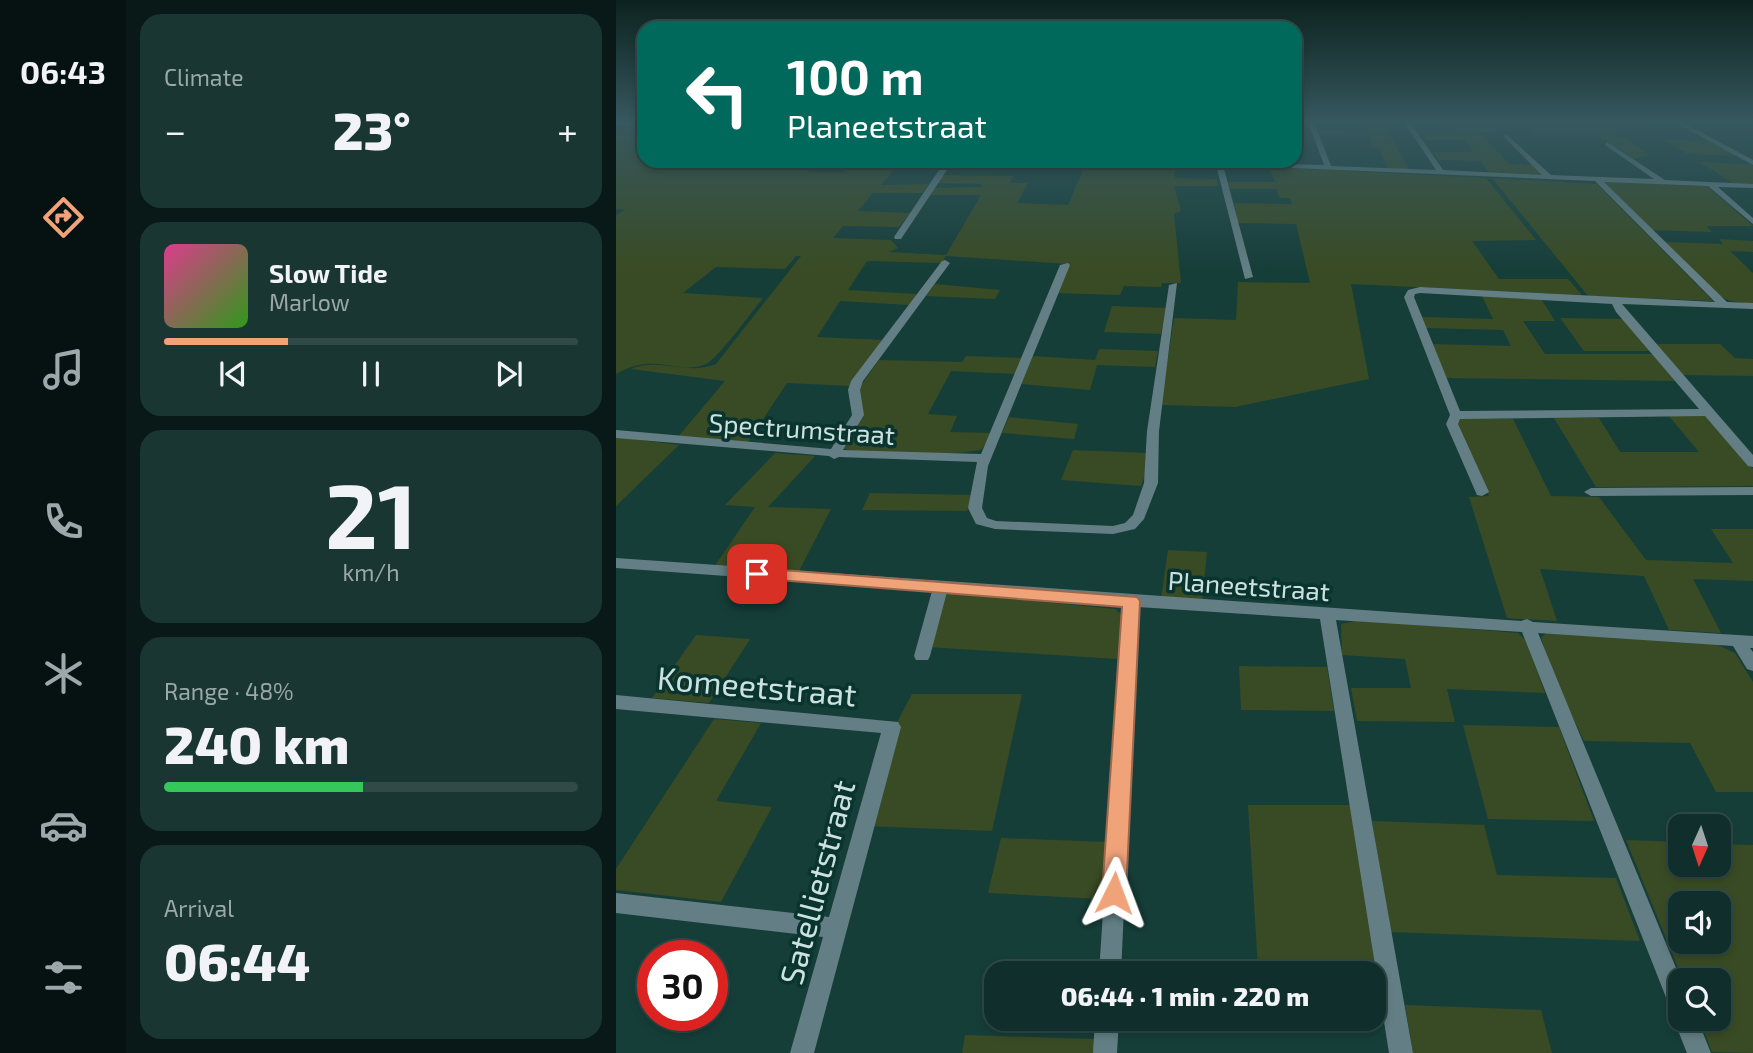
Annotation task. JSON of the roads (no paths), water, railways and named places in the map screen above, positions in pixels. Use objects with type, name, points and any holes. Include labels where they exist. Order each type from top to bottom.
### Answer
[{"type":"street","points":[[898,237],[942,171]]},
{"type":"street","points":[[1221,171],[1248,277]]},
{"type":"street","points":[[1377,171],[1753,186]]},
{"type":"street","points":[[1542,171],[1550,179]]},
{"type":"street","points":[[1648,171],[1664,182]]},
{"type":"street","points":[[1598,180],[1724,305]]},
{"type":"street","points":[[1710,184],[1753,222]]},
{"type":"street","points":[[834,455],[858,415],[854,390],[858,381],[944,263]]},
{"type":"street","points":[[1065,265],[985,458],[975,508],[981,521],[995,525],[1094,531],[1129,526],[1139,516],[1150,483],[1153,431],[1174,285]]},
{"type":"street","points":[[1482,492],[1452,424],[1456,415],[1409,297],[1410,292],[1420,290],[1753,306]]},
{"type":"street","points":[[1616,301],[1620,310],[1706,412],[1753,463]]},
{"type":"street","points":[[1456,415],[1706,412]]},
{"type":"street","name":"Spectrumstraat","points":[[616,434],[728,448],[834,455],[985,458]]},
{"type":"street","points":[[1591,492],[1753,491]]},
{"type":"street","name":"Planeetstraat","points":[[616,563],[1327,615],[1527,625],[1745,641]]},
{"type":"street","points":[[922,656],[940,588]]},
{"type":"street","points":[[1111,961],[1131,601]]},
{"type":"street","points":[[1327,615],[1401,1053]]},
{"type":"street","points":[[1527,625],[1668,975]]},
{"type":"street","points":[[1745,641],[1753,665]]},
{"type":"street","name":"Komeetstraat","points":[[616,702],[892,727]]},
{"type":"street","name":"Satellietstraat","points":[[802,1053],[892,727]]},
{"type":"street","points":[[616,903],[836,928]]},
{"type":"street","points":[[1105,1053],[1106,1031]]},
{"type":"street","points":[[1690,1031],[1699,1053]]}]
